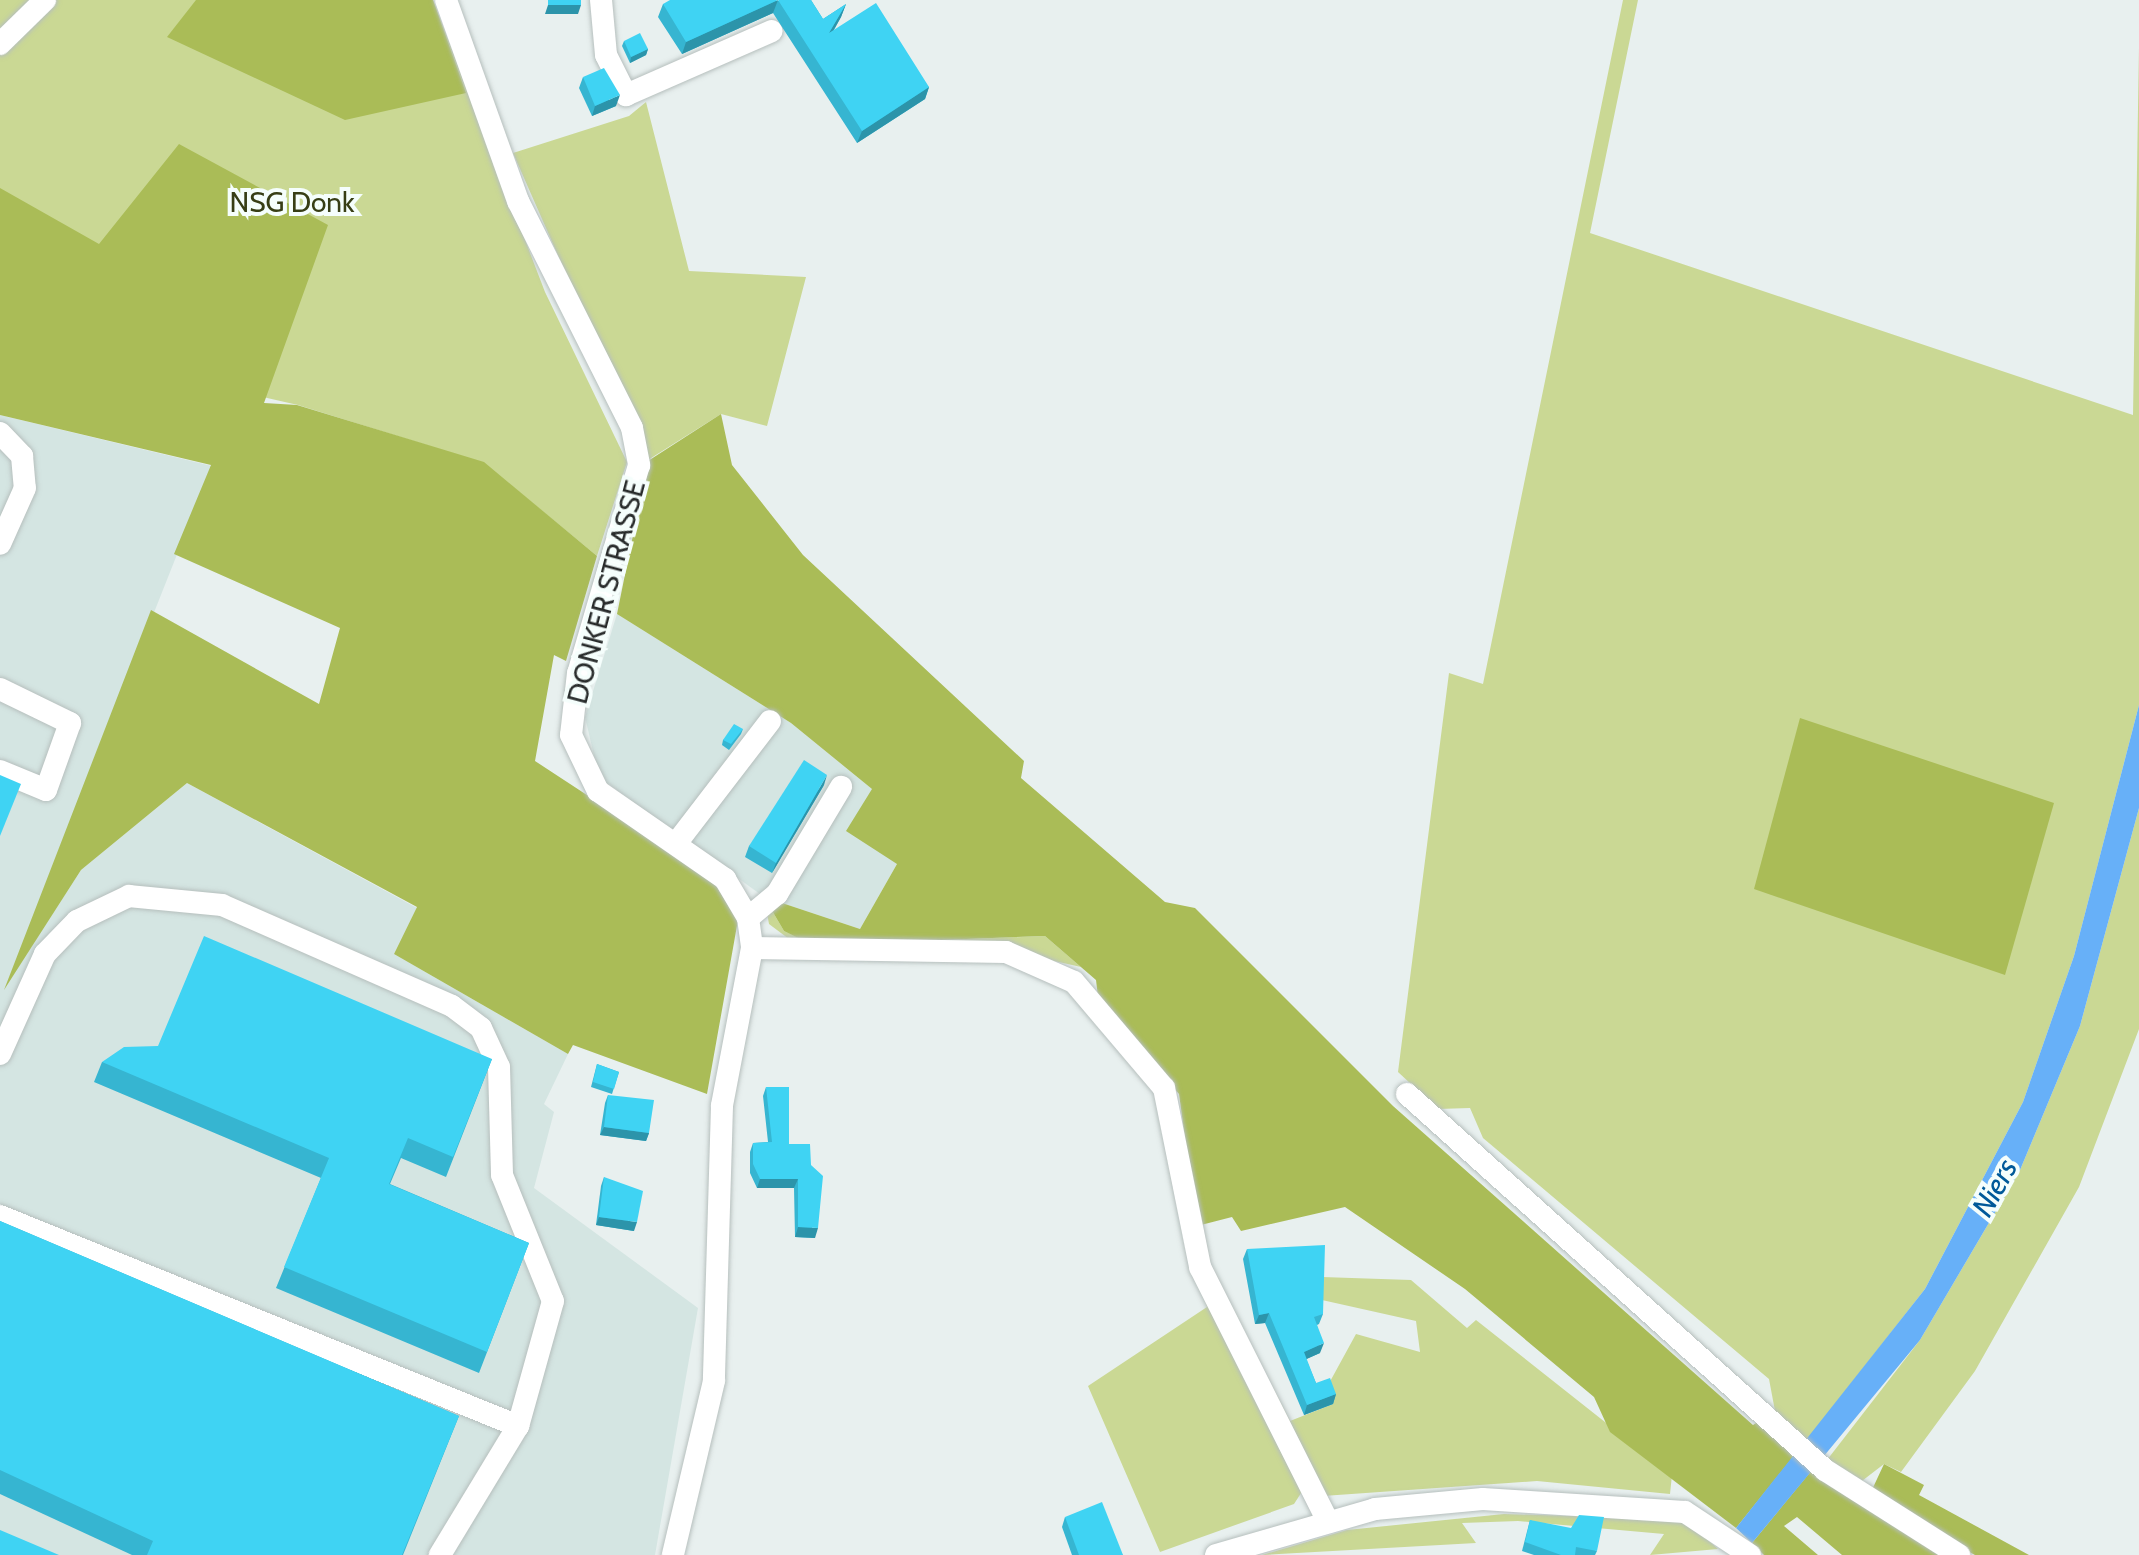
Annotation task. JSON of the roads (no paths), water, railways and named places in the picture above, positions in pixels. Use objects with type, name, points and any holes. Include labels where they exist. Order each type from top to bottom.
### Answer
[{"type":"street","points":[[0,44],[45,0]]},
{"type":"street","name":"DONKER STRASSE","points":[[446,0],[518,201],[632,428],[638,465],[578,672],[571,735],[598,791],[678,842],[724,879],[748,918],[752,948],[722,1106],[714,1381],[673,1555]]},
{"type":"street","points":[[600,0],[606,56],[626,95],[772,31]]},
{"type":"street","points":[[0,434],[22,456],[25,488],[0,544]]},
{"type":"street","points":[[0,689],[70,723],[46,790],[0,771]]},
{"type":"street","points":[[678,842],[770,721]]},
{"type":"street","points":[[748,918],[777,894],[841,787]]},
{"type":"street","points":[[0,1054],[45,954],[77,921],[128,896],[222,904],[452,1006],[481,1028],[499,1067],[502,1175],[554,1301],[518,1426],[440,1555]]},
{"type":"street","points":[[752,948],[1006,952],[1074,982],[1164,1088],[1200,1267],[1327,1520]]},
{"type":"street","points":[[1407,1094],[1791,1442],[1825,1470],[1960,1555]]},
{"type":"street","points":[[0,1216],[518,1426]]},
{"type":"street","points":[[1216,1555],[1327,1520],[1483,1499],[1596,1502],[1708,1522],[1750,1555]]},
{"type":"water","name":"Niers","points":[[2139,705],[2139,808],[2080,1026],[2020,1170],[1920,1340],[1752,1543],[1736,1528],[1925,1289],[2023,1102],[2074,956]]},
{"type":"park label","name":"NSG Donk","points":[[292,202]]}]
